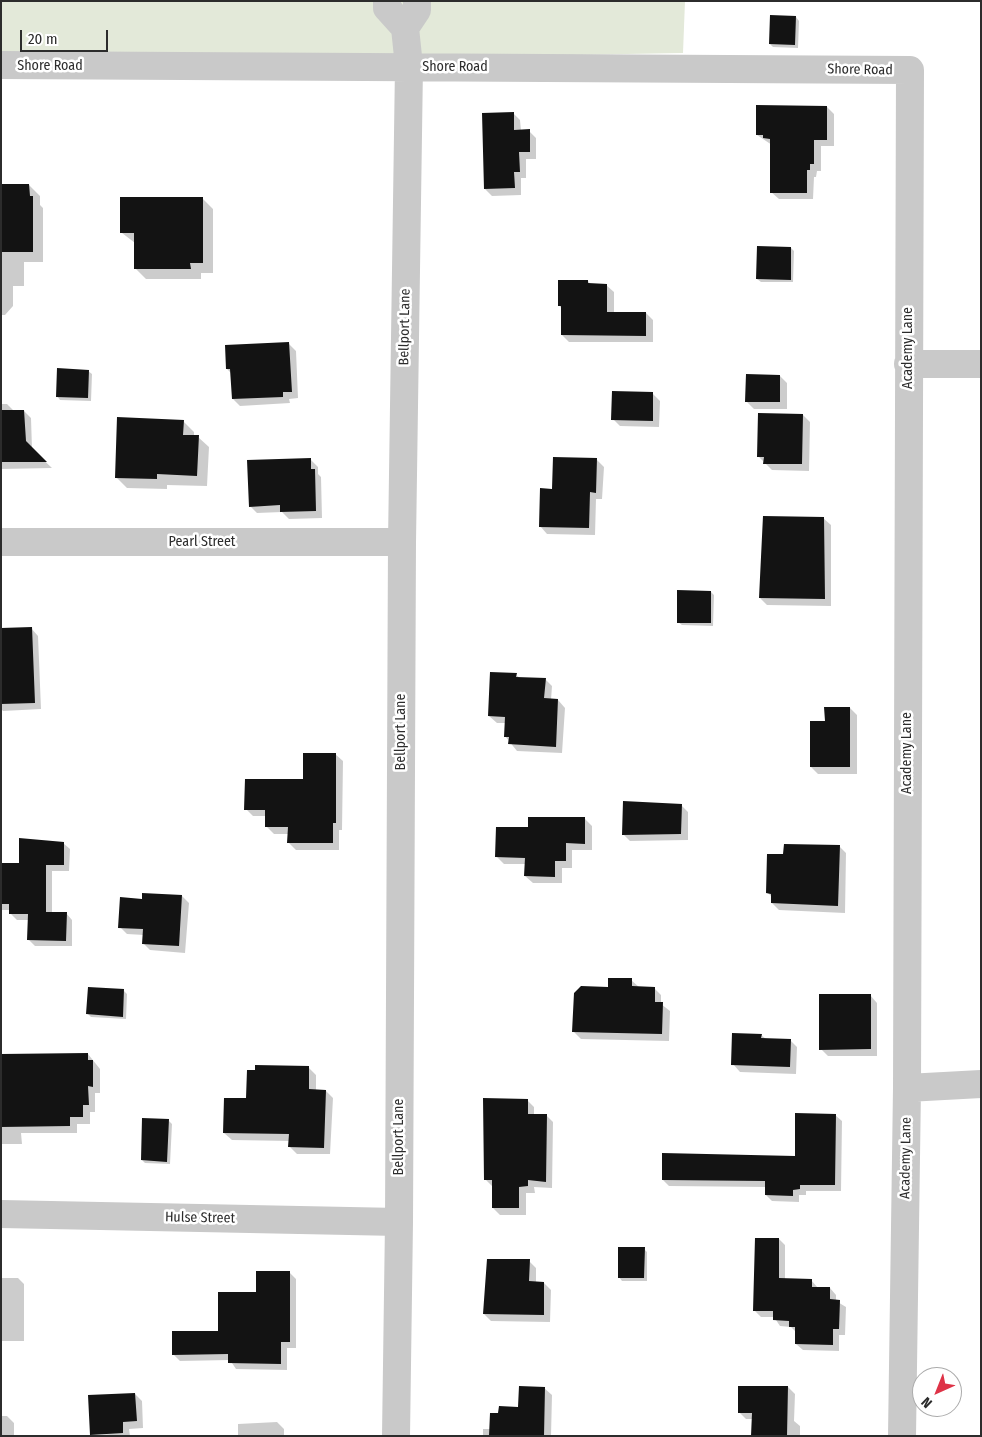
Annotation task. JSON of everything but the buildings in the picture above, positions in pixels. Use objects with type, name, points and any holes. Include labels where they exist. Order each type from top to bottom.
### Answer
[{"type":"street","points":[[387,1],[387,8],[405,28],[417,10],[417,1]]},
{"type":"street","name":"Bellport Lane","points":[[396,1436],[399,1222],[402,542],[409,66],[405,28]]},
{"type":"street","name":"Shore Road","points":[[1,66],[409,66],[910,70]]},
{"type":"street","name":"Academy Lane","points":[[902,1436],[907,1088],[910,70]]},
{"type":"street","points":[[908,364],[981,364]]},
{"type":"street","name":"Pearl Street","points":[[1,542],[402,542]]},
{"type":"street","points":[[907,1088],[981,1084]]},
{"type":"street","name":"Hulse Street","points":[[1,1214],[399,1222]]},
{"type":"green space","points":[[1,1],[685,1],[683,53],[1,65]]}]
